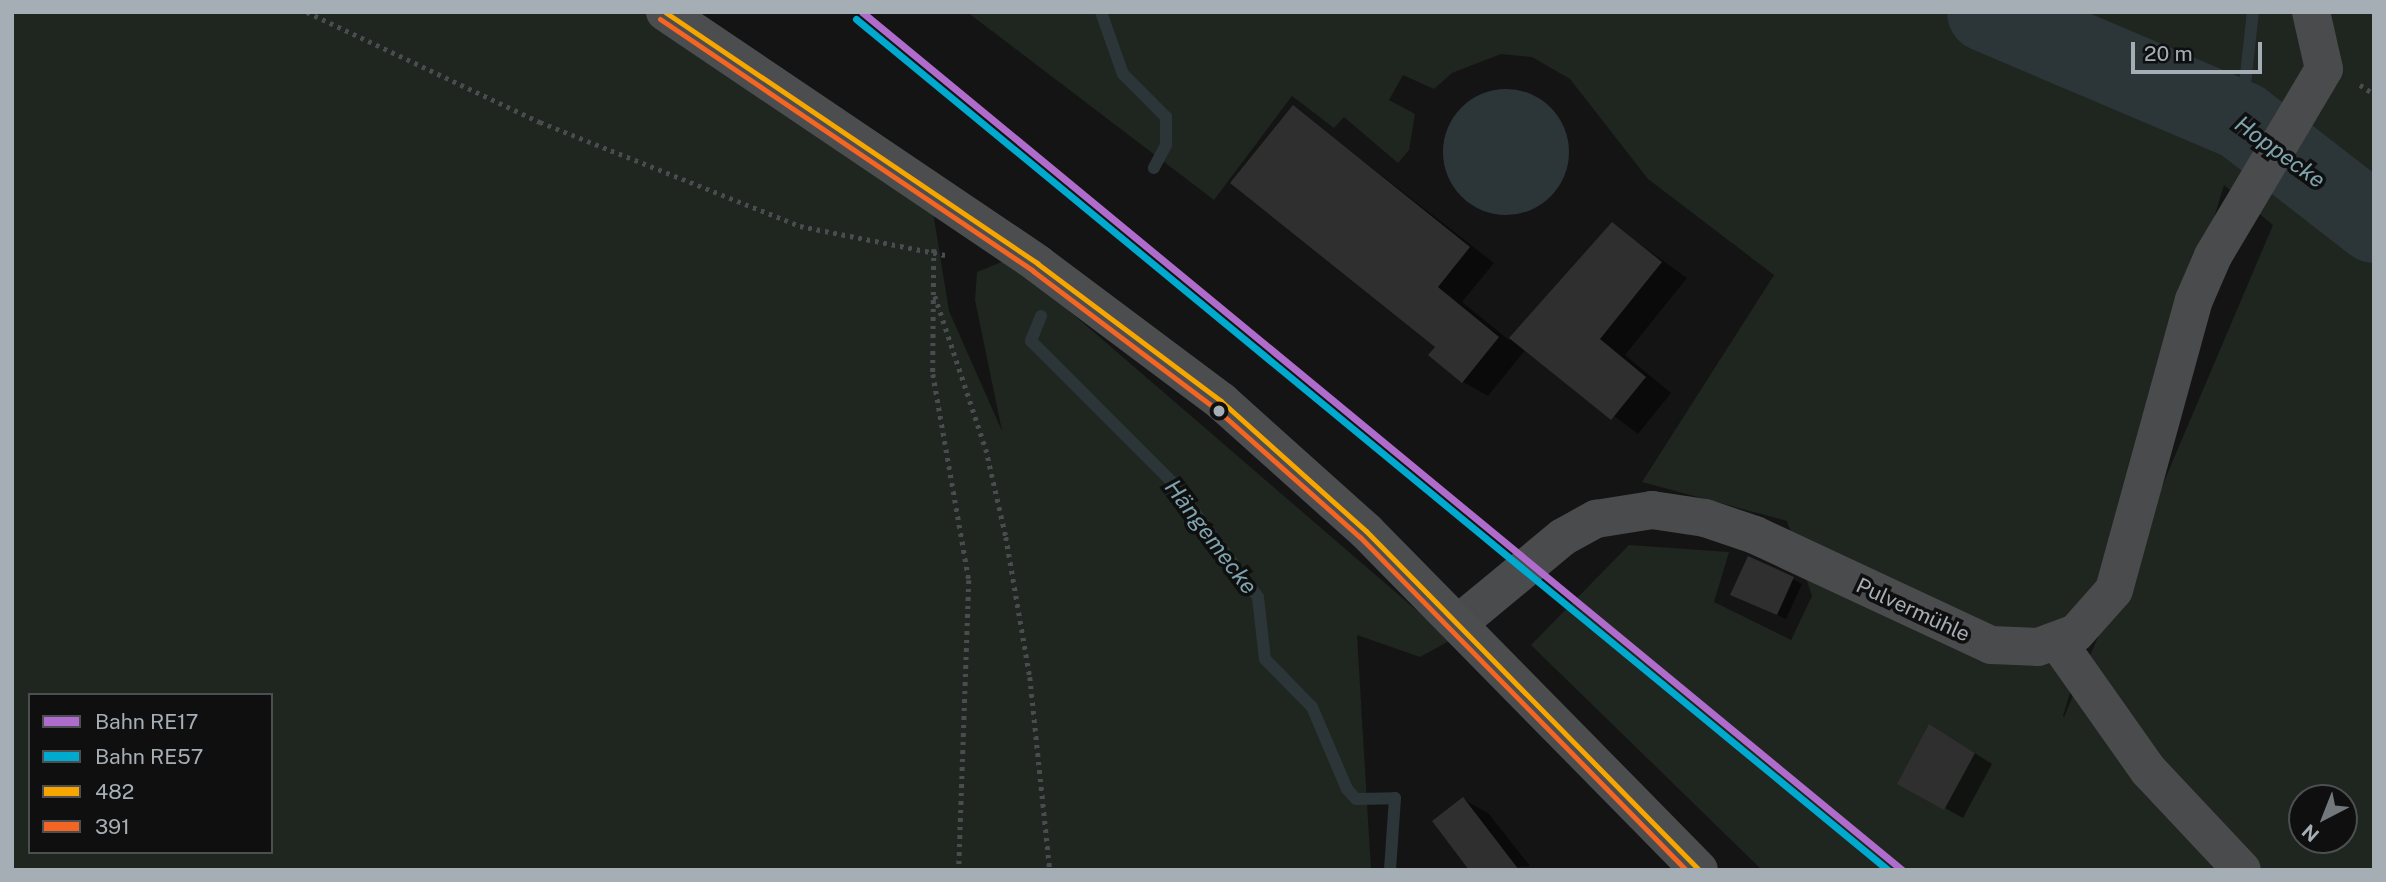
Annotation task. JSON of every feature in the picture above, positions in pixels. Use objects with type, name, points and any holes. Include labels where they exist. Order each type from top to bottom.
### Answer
[{"type":"main road","points":[[664,12],[957,209],[1221,401],[1459,623],[1699,870]]},
{"type":"street","name":"Pulvermühle","points":[[1459,623],[1563,537],[1596,519],[1652,510],[1755,535],[1991,645],[2020,649],[2057,641],[2094,620],[2114,590],[2194,300],[2253,185],[2299,116],[2324,69],[2311,12]]},
{"type":"street","points":[[2057,641],[2148,770],[2242,870]]},
{"type":"path","points":[[307,12],[540,122],[800,226],[933,250],[957,260]]},
{"type":"path","points":[[957,209],[933,250],[933,374],[969,580],[959,870]]},
{"type":"path","points":[[934,295],[986,449],[1006,537],[1030,677],[1050,870]]},
{"type":"shaded area","points":[[12,12],[665,12],[933,212],[949,311],[1002,431],[975,300],[977,272],[1009,259],[1451,640],[1420,657],[1357,635],[1371,870],[12,870]]},
{"type":"shaded area","points":[[967,12],[2374,12],[2374,870],[1762,870],[1531,645],[1629,545],[1729,552],[1714,602],[1791,640],[1812,596],[1787,521],[1642,482],[1774,275],[1648,179],[1570,79],[1532,57],[1501,54],[1452,73],[1434,89],[1403,75],[1389,100],[1415,114],[1409,150],[1398,163],[1344,117],[1334,128],[1292,96],[1214,200]],"holes":[[[2224,185],[2273,225],[2064,717]]]},
{"type":"shaded area","points":[[1506,89],[1530,93],[1551,107],[1565,128],[1569,152],[1565,176],[1551,197],[1530,211],[1506,215],[1482,211],[1461,197],[1447,176],[1443,152],[1447,128],[1461,107],[1482,93]]},
{"type":"building","points":[[1293,105],[1470,247],[1438,287],[1499,337],[1462,383],[1428,355],[1435,347],[1230,183]]},
{"type":"building","points":[[1612,222],[1662,262],[1600,339],[1646,377],[1611,420],[1509,338]]},
{"type":"building","points":[[1748,556],[1794,577],[1777,615],[1730,595]]},
{"type":"building","points":[[1929,724],[1975,753],[1944,810],[1897,784]]},
{"type":"building","points":[[1463,797],[1519,870],[1469,870],[1432,821]]},
{"type":"waterway","name":"Hängemecke","points":[[1101,12],[1123,74],[1166,117],[1166,145],[1154,168]]},
{"type":"waterway","name":"Hoppecke","points":[[1986,12],[2241,120],[2374,223]]},
{"type":"waterway","points":[[2241,120],[2253,12]]},
{"type":"waterway","name":"Hängemecke","points":[[1041,316],[1031,341],[1173,483],[1258,597],[1265,659],[1312,707],[1347,789],[1356,799],[1395,798],[1390,870]]},
{"type":"rail line","name":"RE17","points":[[862,12],[1902,870]]},
{"type":"rail line","name":"RE57","points":[[856,19],[1888,870]]},
{"type":"transit line","name":"482","points":[[665,12],[1038,264],[1221,401],[1366,531],[1699,870]]},
{"type":"transit line","name":"391","points":[[660,19],[1033,271],[1215,408],[1360,537],[1686,870]]}]
